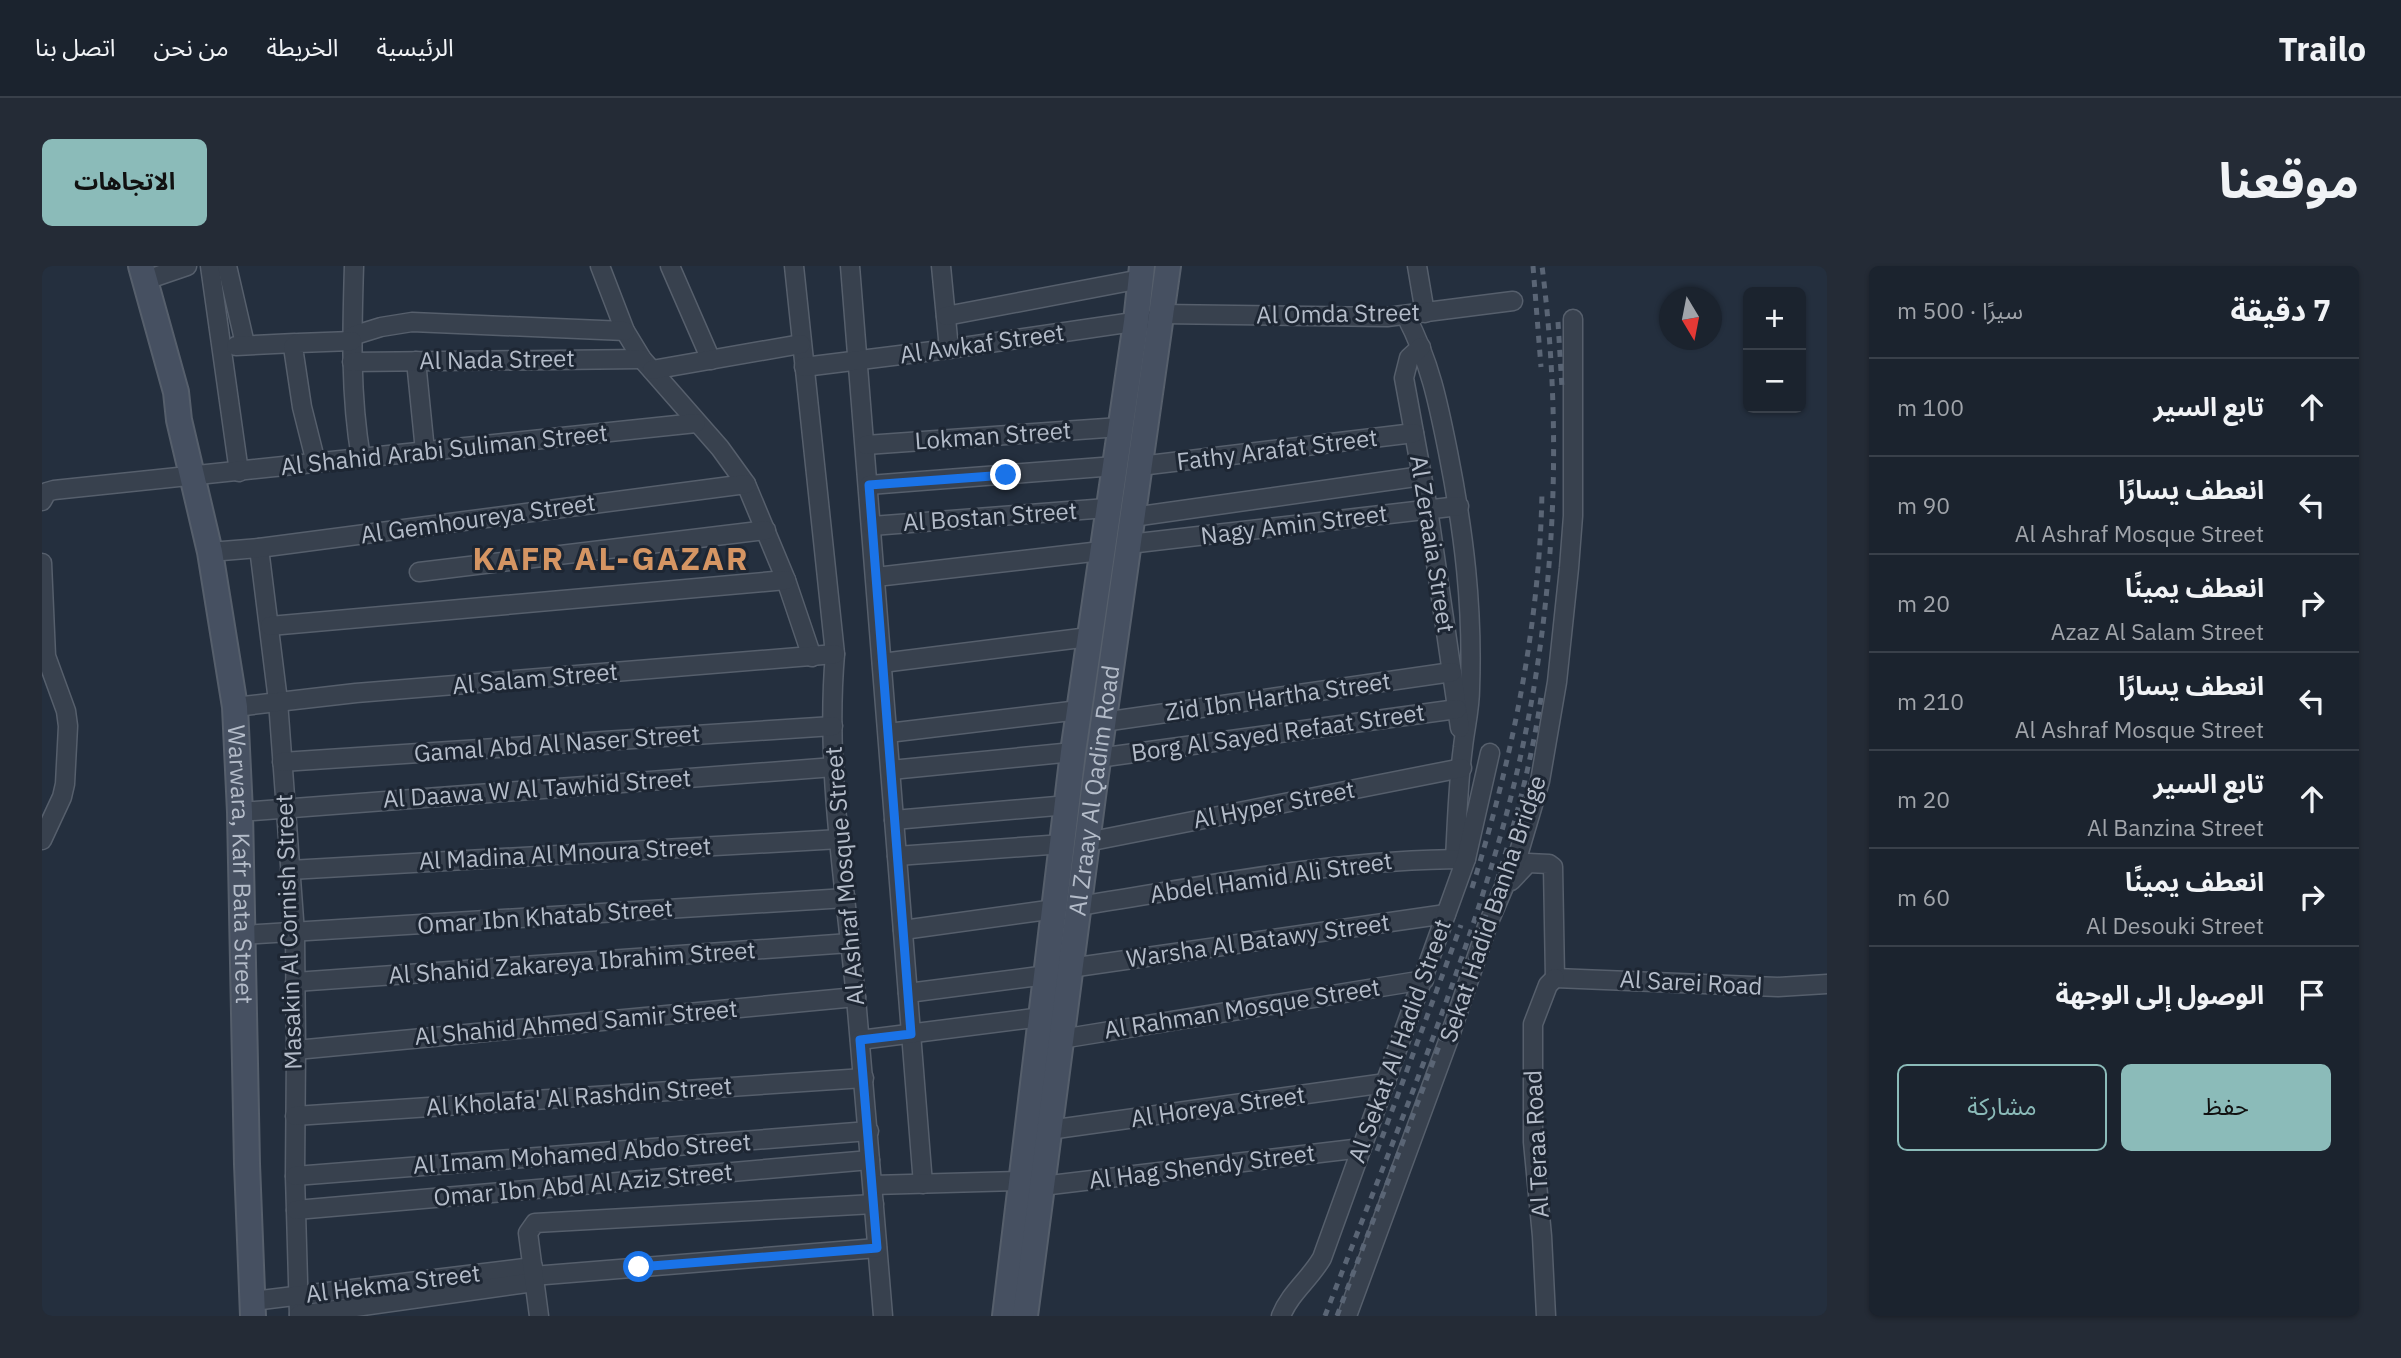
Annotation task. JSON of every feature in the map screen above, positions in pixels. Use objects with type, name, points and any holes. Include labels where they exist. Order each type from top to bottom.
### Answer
[{"type":"main road","name":"Warwara, Kafr Bata Street","points":[[124,266],[161,389],[179,420]]},
{"type":"main road","name":"Al Zraay Al Qadim Road","points":[[1004,1316],[1032,1184],[1049,1130],[1061,1039],[1058,972],[1075,843],[1098,758],[1168,266]]},
{"type":"main road","name":"Al Zraay Al Qadim Road","points":[[1075,843],[1068,805],[1073,752],[1141,272]]},
{"type":"main road","name":"Warwara, Kafr Bata Street","points":[[143,273],[176,392],[179,420],[210,552],[235,707],[253,1309]]},
{"type":"main road","name":"Al Zraay Al Qadim Road","points":[[1025,1316],[1042,1017],[1058,972]]},
{"type":"street","points":[[143,273],[187,266]]},
{"type":"street","points":[[210,266],[239,471]]},
{"type":"street","points":[[227,266],[245,344]]},
{"type":"street","points":[[354,266],[353,400],[361,458]]},
{"type":"street","points":[[600,266],[625,331],[647,365],[720,448],[746,484],[786,580],[812,657]]},
{"type":"street","points":[[670,266],[711,360]]},
{"type":"street","points":[[794,266],[804,367]]},
{"type":"street","points":[[850,266],[923,1184]]},
{"type":"street","points":[[941,266],[949,349]]},
{"type":"street","points":[[1418,266],[1425,313]]},
{"type":"street","points":[[946,316],[1141,272]]},
{"type":"street","name":"Al Omda Street","points":[[1161,316],[1406,316],[1513,301]]},
{"type":"street","name":"Al Awkaf Street","points":[[804,367],[949,349],[1161,316]]},
{"type":"street","name":"Al Zeraaia Street","points":[[1406,316],[1433,379],[1459,506],[1469,593],[1470,692],[1463,747],[1460,859]]},
{"type":"street","name":"Sekat Hadid Banha Bridge","points":[[1347,1316],[1488,924],[1527,828],[1540,780],[1558,670],[1573,516],[1573,319]]},
{"type":"street","points":[[222,348],[245,344],[295,344],[352,338],[381,327],[411,323],[625,331]]},
{"type":"street","points":[[295,344],[293,347],[297,378],[316,463]]},
{"type":"street","name":"Al Nada Street","points":[[352,362],[647,365],[711,360],[801,344]]},
{"type":"street","name":"Al Zeraaia Street","points":[[1421,347],[1409,358],[1404,372],[1428,509],[1463,747]]},
{"type":"street","points":[[416,361],[425,452]]},
{"type":"street","name":"Al Ashraf Mosque Street","points":[[804,367],[835,654],[834,767],[869,1131],[883,1316]]},
{"type":"street","name":"Al Shahid Arabi Suliman Street","points":[[42,501],[47,492],[54,490],[696,423]]},
{"type":"street","name":"Lokman Street","points":[[866,445],[1120,427]]},
{"type":"street","name":"Fathy Arafat Street","points":[[1140,466],[1414,433]]},
{"type":"street","points":[[869,485],[1115,467]]},
{"type":"street","points":[[1133,517],[1422,476]]},
{"type":"street","name":"Al Gemhoureya Street","points":[[210,552],[259,548],[746,484]]},
{"type":"street","name":"Nagy Amin Street","points":[[1129,544],[1459,506]]},
{"type":"street","name":"Al Bostan Street","points":[[872,526],[1107,508]]},
{"type":"street","points":[[419,572],[765,530]]},
{"type":"street","name":"Masakin Al Cornish Street","points":[[259,548],[278,701],[295,933],[295,1176],[299,1315]]},
{"type":"street","points":[[876,577],[1101,551]]},
{"type":"street","points":[[42,563],[46,656],[66,710],[68,726],[65,784],[62,797],[42,840]]},
{"type":"street","points":[[270,626],[786,580]]},
{"type":"street","points":[[882,663],[1089,637]]},
{"type":"street","name":"Al Salam Street","points":[[235,707],[356,693],[835,654]]},
{"type":"street","name":"Zid Ibn Hartha Street","points":[[1103,722],[1452,672]]},
{"type":"street","name":"Borg Al Sayed Refaat Street","points":[[1098,758],[1457,709]]},
{"type":"street","points":[[887,733],[1079,710]]},
{"type":"street","name":"Gamal Abd Al Naser Street","points":[[282,762],[833,726]]},
{"type":"street","points":[[891,770],[1073,752]]},
{"type":"street","name":"Al Sekat Al Hadid Street","points":[[1280,1316],[1288,1299],[1308,1279],[1322,1258],[1446,914],[1490,753]]},
{"type":"street","name":"Al Daawa W Al Tawhid Street","points":[[240,812],[834,767]]},
{"type":"street","name":"Al Hyper Street","points":[[897,856],[1075,843],[1462,768]]},
{"type":"street","points":[[894,820],[1068,805]]},
{"type":"street","name":"Al Madina Al Mnoura Street","points":[[290,870],[840,839]]},
{"type":"street","name":"Abdel Hamid Ali Street","points":[[903,930],[1296,872],[1402,860],[1460,859]]},
{"type":"street","points":[[1504,888],[1528,863],[1549,863],[1553,867],[1555,978]]},
{"type":"street","name":"Omar Ibn Khatab Street","points":[[243,935],[846,898]]},
{"type":"street","name":"Warsha Al Batawy Street","points":[[908,993],[1446,914]]},
{"type":"street","name":"Al Shahid Zakareya Ibrahim Street","points":[[295,982],[850,943]]},
{"type":"street","name":"Al Sarei Road","points":[[1555,978],[1778,988],[1827,984]]},
{"type":"street","name":"Al Teraa Road","points":[[1546,1316],[1542,1236],[1532,1142],[1533,1024],[1548,985],[1555,978]]},
{"type":"street","name":"Al Rahman Mosque Street","points":[[1061,1039],[1424,980]]},
{"type":"street","name":"Al Shahid Ahmed Samir Street","points":[[296,1050],[856,997]]},
{"type":"street","points":[[860,1040],[1042,1017]]},
{"type":"street","name":"Al Kholafa' Al Rashdin Street","points":[[295,1116],[864,1078]]},
{"type":"street","name":"Al Horeya Street","points":[[1049,1130],[1386,1083]]},
{"type":"street","name":"Al Imam Mohamed Abdo Street","points":[[295,1176],[869,1131]]},
{"type":"street","name":"Al Hag Shendy Street","points":[[873,1185],[1032,1184],[1362,1148]]},
{"type":"street","name":"Omar Ibn Abd Al Aziz Street","points":[[296,1210],[870,1160]]},
{"type":"street","points":[[539,1316],[528,1233],[535,1223],[874,1204]]},
{"type":"street","points":[[299,1315],[533,1275],[877,1248]]},
{"type":"street","name":"Al Hekma Street","points":[[253,1309],[298,1295],[533,1275]]},
{"type":"railway","points":[[1533,266],[1541,367]]},
{"type":"railway","points":[[1325,1316],[1462,956],[1501,834],[1519,765],[1533,694],[1550,552],[1553,408],[1542,266]]},
{"type":"railway","points":[[1558,322],[1562,388]]},
{"type":"railway","points":[[1472,888],[1500,791],[1530,641],[1542,490]]},
{"type":"railway","points":[[1470,961],[1513,828],[1530,760],[1542,691]]},
{"type":"railway","points":[[1377,1151],[1461,925]]},
{"type":"railway","points":[[1337,1316],[1450,1017]]},
{"type":"district","name":"KAFR AL-GAZAR","points":[[611,559]]},
{"type":"route","points":[[639,1267],[877,1248],[860,1040],[911,1034],[869,485],[1006,475]]}]
